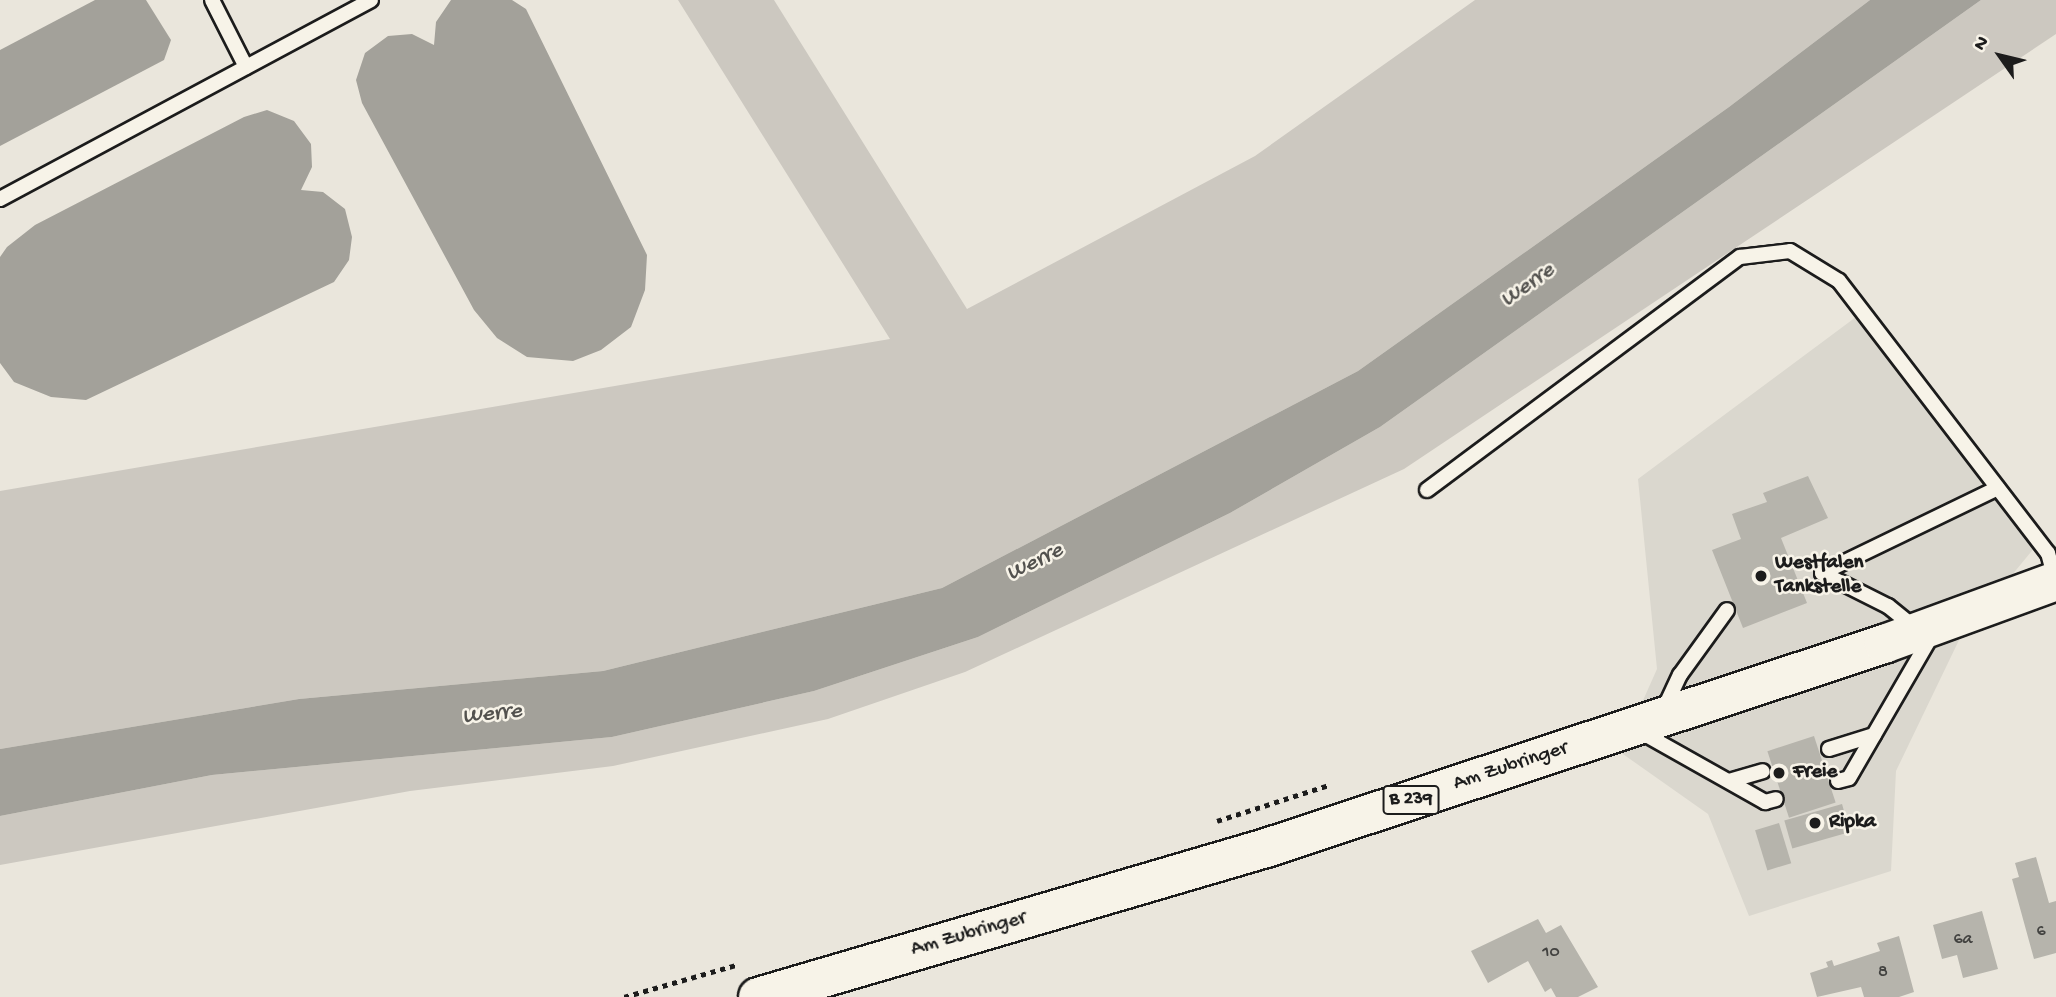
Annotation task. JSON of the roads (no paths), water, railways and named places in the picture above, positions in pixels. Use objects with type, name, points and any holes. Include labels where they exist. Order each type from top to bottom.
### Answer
[{"type":"main road","name":"Am Zubringer","points":[[752,980],[1266,848],[1928,627],[2056,581]]},
{"type":"lane","points":[[212,0],[246,67]]},
{"type":"lane","points":[[0,199],[371,0]]},
{"type":"lane","points":[[1427,490],[1740,257],[1790,251],[1839,281],[2048,553],[2056,581]]},
{"type":"lane","points":[[1838,782],[1849,778],[1874,735],[1928,627],[1822,573],[1998,488]]},
{"type":"lane","points":[[1727,610],[1646,722],[1728,781],[1765,802],[1776,799]]},
{"type":"lane","points":[[1829,749],[1874,735]]},
{"type":"lane","points":[[1728,781],[1763,771]]},
{"type":"water","points":[[95,0],[146,0],[171,40],[164,60],[0,146],[0,50]]},
{"type":"water","points":[[451,0],[512,0],[526,9],[647,255],[645,290],[631,327],[601,350],[573,361],[527,357],[497,338],[474,310],[362,103],[356,80],[365,53],[388,36],[412,34],[434,45],[436,22]]},
{"type":"water","name":"Werre","points":[[1870,0],[1981,0],[1380,427],[1230,513],[978,637],[814,691],[612,737],[212,775],[0,816],[0,749],[299,699],[603,671],[942,588],[1358,371],[1729,107]]},
{"type":"water","points":[[267,110],[294,121],[311,144],[312,167],[301,190],[323,192],[345,209],[352,237],[349,260],[334,282],[86,400],[51,397],[14,382],[0,363],[0,257],[7,247],[35,225],[244,117]]},
{"type":"place","name":"Westfalen Tankstelle","points":[[1761,576]]},
{"type":"place","name":"Freie","points":[[1779,773]]},
{"type":"place","name":"Ripka","points":[[1815,823]]}]
